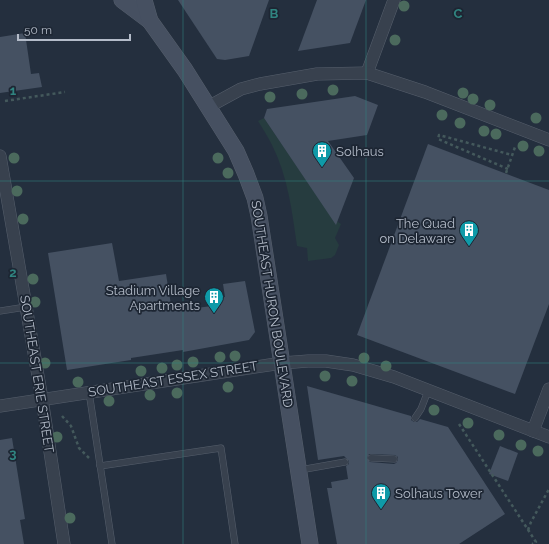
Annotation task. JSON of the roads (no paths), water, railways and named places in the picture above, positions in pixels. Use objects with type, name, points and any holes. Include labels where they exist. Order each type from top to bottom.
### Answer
[{"type":"main road","name":"SOUTHEAST HURON BOULEVARD","points":[[122,0],[150,21],[184,70],[236,151],[255,198],[310,544]]},
{"type":"main road","name":"SOUTHEAST HURON BOULEVARD","points":[[144,0],[150,21]]},
{"type":"street","points":[[367,73],[394,0]]},
{"type":"street","points":[[208,107],[241,89],[260,84],[316,74],[367,73],[425,92],[549,140]]},
{"type":"street","name":"SOUTHEAST ERIE STREET","points":[[0,156],[42,399],[64,544]]},
{"type":"street","name":"SOUTHEAST ESSEX STREET","points":[[0,406],[282,363],[308,360],[326,361],[353,365],[394,377],[549,437]]},
{"type":"street","points":[[533,431],[549,389]]},
{"type":"lane","points":[[0,311],[26,307]]},
{"type":"lane","points":[[415,418],[421,409],[428,391]]},
{"type":"lane","points":[[89,392],[112,544]]},
{"type":"lane","points":[[100,466],[221,448],[235,544]]},
{"type":"lane","points":[[371,458],[394,459]]},
{"type":"lane","points":[[298,471],[345,462]]},
{"type":"place","name":"Solhaus","points":[[322,168]]},
{"type":"place","name":"The Quad on Delaware","points":[[469,247]]},
{"type":"place","name":"Stadium Village Apartments","points":[[214,314]]},
{"type":"place","name":"Solhaus Tower","points":[[381,510]]}]
